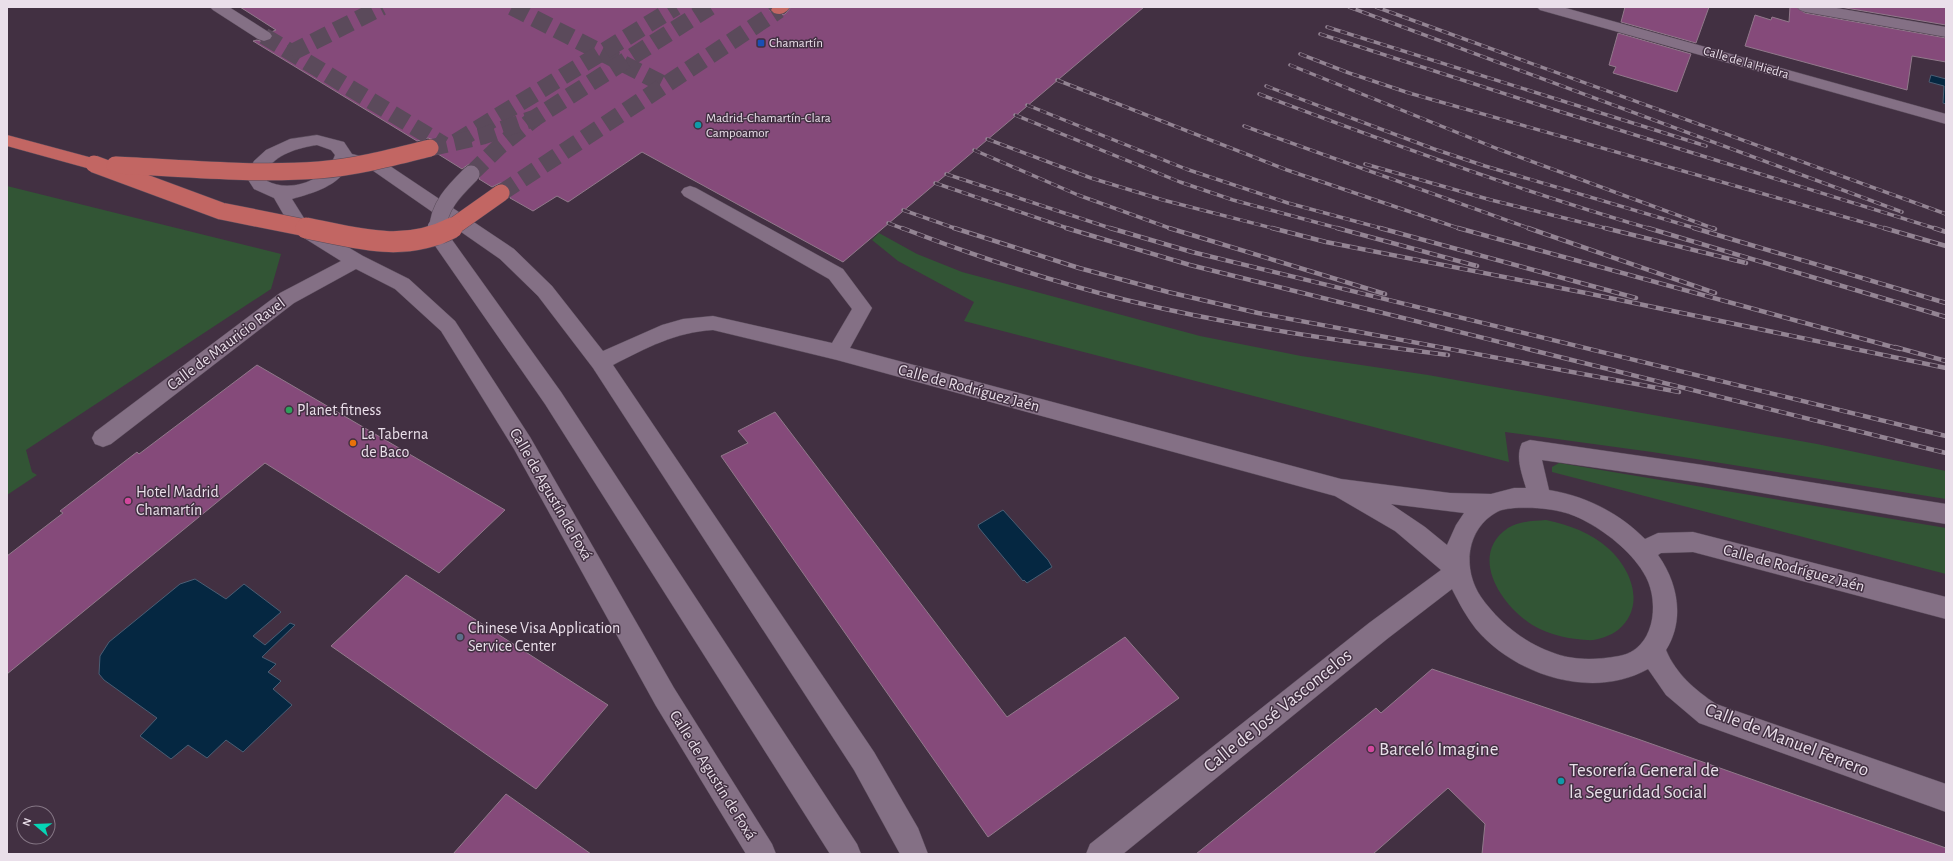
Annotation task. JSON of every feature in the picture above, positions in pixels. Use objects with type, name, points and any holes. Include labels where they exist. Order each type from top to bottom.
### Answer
[{"type":"main road","points":[[7,140],[94,164],[221,211],[390,243],[409,242],[438,235],[452,228],[501,193]]},
{"type":"main road","points":[[94,164],[250,171],[320,170],[380,160],[430,148]]},
{"type":"street","points":[[218,7],[264,36]]},
{"type":"street","name":"Calle de la Hiedra","points":[[1545,7],[1946,119]]},
{"type":"street","points":[[1805,7],[1946,32]]},
{"type":"street","points":[[304,141],[328,142],[337,145],[342,151],[344,158],[340,167],[333,175],[322,183],[308,189],[279,192],[268,190],[260,185],[256,178],[257,171],[262,163],[282,148],[304,141]]},
{"type":"street","points":[[344,158],[378,166],[507,254],[545,291],[600,362],[864,761],[908,838],[914,854]]},
{"type":"street","points":[[471,174],[445,202],[438,216],[438,235],[553,398],[847,854]]},
{"type":"street","name":"Calle de Agustín de Foxá","points":[[279,192],[300,227],[356,261],[402,284],[448,326],[522,443],[665,696],[762,854]]},
{"type":"street","points":[[690,192],[836,274],[862,308],[837,352]]},
{"type":"street","name":"Calle de Mauricio Ravel","points":[[103,438],[287,298],[356,261]]},
{"type":"street","name":"Calle de Rodríguez Jaén","points":[[600,362],[664,331],[681,325],[696,322],[713,323],[837,352],[1341,488],[1450,503],[1491,504],[1514,498],[1540,498],[1568,503],[1596,515],[1621,531],[1642,552],[1659,577],[1666,604],[1664,629],[1653,650],[1632,665],[1604,672],[1573,670],[1540,660],[1510,644],[1485,622],[1467,597],[1458,571],[1458,543],[1470,520],[1491,504]]},
{"type":"street","points":[[1540,498],[1531,467],[1530,449],[1711,475],[1946,514]]},
{"type":"street","name":"Calle de Rodríguez Jaén","points":[[1341,488],[1378,507],[1411,529],[1434,547],[1458,571]]},
{"type":"street","name":"Calle de Rodríguez Jaén","points":[[1642,552],[1658,543],[1693,542],[1946,608]]},
{"type":"street","name":"Calle de José Vasconcelos","points":[[1100,854],[1372,636],[1458,571]]},
{"type":"street","name":"Calle de Manuel Ferrero","points":[[1653,650],[1660,668],[1680,693],[1708,714],[1946,798]]},
{"type":"green space","points":[[7,186],[281,254],[271,289],[26,450],[32,472],[37,475],[7,495]]},
{"type":"green space","points":[[879,233],[917,254],[962,272],[1200,336],[1301,356],[1428,375],[1817,444],[1946,471],[1946,499],[1652,452],[1505,432],[1509,462],[964,321],[974,302],[898,261],[872,240]]},
{"type":"green space","points":[[1559,463],[1946,528],[1946,574],[1552,472],[1552,467]]},
{"type":"green space","points":[[1546,520],[1571,527],[1594,538],[1609,549],[1624,567],[1633,589],[1634,600],[1632,611],[1627,621],[1615,632],[1595,640],[1581,640],[1551,634],[1527,621],[1515,611],[1504,598],[1495,583],[1490,568],[1490,554],[1496,540],[1508,528],[1517,524]]},
{"type":"water","points":[[1931,75],[1946,79],[1946,104],[1943,103],[1944,86],[1929,82]]},
{"type":"water","points":[[1003,510],[1048,560],[1052,567],[1027,583],[1024,580],[1023,581],[978,525]]},
{"type":"water","points":[[195,579],[226,599],[244,584],[281,612],[253,636],[265,645],[290,623],[295,625],[262,657],[276,664],[268,672],[281,681],[273,689],[292,705],[243,752],[226,740],[207,758],[188,745],[171,759],[140,736],[157,718],[104,680],[99,674],[100,656],[109,642],[180,584]]},
{"type":"building","name":"Madrid-Chamartín-Clara Campoamor","points":[[240,7],[771,7],[770,11],[779,15],[785,14],[791,7],[1144,7],[843,262],[642,152],[568,202],[557,196],[533,211],[510,198],[511,192],[506,184],[500,183],[492,187],[479,179],[481,172],[478,167],[469,164],[462,169],[438,154],[440,146],[437,141],[428,138],[417,141],[253,41],[257,40],[264,42],[270,40],[273,37],[271,32],[276,30]]},
{"type":"building","points":[[1625,7],[1709,7],[1696,43],[1621,22]]},
{"type":"building","points":[[1790,7],[1796,7],[1805,13],[1946,38],[1946,62],[1912,56],[1907,90],[1745,46],[1755,15],[1771,20],[1772,17],[1789,22]]},
{"type":"building","points":[[1840,7],[1946,7],[1946,25]]},
{"type":"building","points":[[1618,33],[1691,54],[1677,92],[1613,73],[1616,67],[1609,65]]},
{"type":"building","points":[[257,365],[505,510],[439,573],[265,463],[7,674],[7,556],[63,513],[60,511],[137,452],[139,454]]},
{"type":"building","points":[[775,412],[1007,717],[1125,637],[1179,698],[988,837],[721,456],[748,443],[738,431]]},
{"type":"building","points":[[406,575],[608,705],[536,789],[331,646]]},
{"type":"building","points":[[1432,669],[1635,738],[1946,848],[1946,854],[1482,854],[1485,824],[1448,788],[1373,854],[1196,854],[1376,708],[1381,713]]},
{"type":"building","points":[[506,794],[591,854],[453,854]]},
{"type":"tunnel","points":[[292,53],[382,7]]},
{"type":"tunnel","points":[[512,7],[602,53]]},
{"type":"tunnel","points":[[602,53],[676,7]]},
{"type":"tunnel","points":[[430,148],[483,136],[535,118],[710,7]]},
{"type":"tunnel","points":[[501,193],[779,10]]},
{"type":"tunnel","points":[[264,36],[292,53]]},
{"type":"tunnel","points":[[292,53],[444,145]]},
{"type":"tunnel","points":[[456,142],[602,53]]},
{"type":"tunnel","points":[[602,53],[665,85]]},
{"type":"tunnel","points":[[471,174],[500,146],[535,118]]},
{"type":"railway","points":[[1349,7],[1902,212]]},
{"type":"railway","points":[[1376,7],[1946,214]]},
{"type":"railway","points":[[1327,27],[1706,146]]},
{"type":"railway","points":[[1320,34],[1555,110],[1937,229]]},
{"type":"railway","points":[[1300,54],[1349,73],[1409,93],[1887,229]]},
{"type":"railway","points":[[1290,65],[1498,149],[1715,229],[1713,228]]},
{"type":"railway","points":[[1057,80],[1287,170],[1458,228]]},
{"type":"railway","points":[[1266,86],[1434,149],[1485,166],[1698,229]]},
{"type":"railway","points":[[1259,94],[1454,165],[1651,229]]},
{"type":"railway","points":[[1027,105],[1186,169],[1288,203],[1384,229]]},
{"type":"railway","points":[[1015,115],[1180,182],[1233,200],[1341,229]]},
{"type":"railway","points":[[1244,126],[1531,229]]},
{"type":"railway","points":[[987,139],[1091,178],[1163,200],[1276,229]]},
{"type":"railway","points":[[974,150],[1078,195],[1171,228]]},
{"type":"railway","points":[[1365,164],[1491,200],[1609,229]]},
{"type":"railway","points":[[946,174],[1113,229]]},
{"type":"railway","points":[[935,183],[1070,229]]},
{"type":"railway","points":[[903,210],[956,229]]},
{"type":"railway","points":[[888,223],[904,229]]},
{"type":"railway","points":[[902,228],[1013,267],[1069,285],[1126,300],[1206,318],[1246,325],[1448,355]]},
{"type":"railway","points":[[1066,228],[1190,265],[1946,453]]},
{"type":"railway","points":[[1110,228],[1192,252],[1946,436]]},
{"type":"railway","points":[[1171,228],[1385,294]]},
{"type":"railway","points":[[1272,228],[1326,242],[1586,293],[1946,368]]},
{"type":"railway","points":[[1337,228],[1477,266]]},
{"type":"railway","points":[[1380,228],[1636,298]]},
{"type":"railway","points":[[1458,228],[1900,349]]},
{"type":"railway","points":[[1528,228],[1715,293]]},
{"type":"railway","points":[[1605,228],[1746,263]]},
{"type":"railway","points":[[1648,228],[1946,317]]},
{"type":"railway","points":[[1694,228],[1946,303]]},
{"type":"railway","points":[[1884,228],[1946,246]]},
{"type":"railway","points":[[956,229],[1079,268],[1168,292],[1258,313],[1679,392]]},
{"type":"railway","points":[[1937,229],[1946,232]]},
{"type":"railway","points":[[1895,347],[1946,361]]},
{"type":"place","name":"Chamartín","points":[[761,43]]},
{"type":"place","name":"Madrid-Chamartín-Clara Campoamor","points":[[698,125]]},
{"type":"place","name":"Planet fitness","points":[[289,410]]},
{"type":"place","name":"La Taberna de Baco","points":[[353,443]]},
{"type":"place","name":"Hotel Madrid Chamartín","points":[[128,501]]},
{"type":"place","name":"Chinese Visa Application Service Center","points":[[460,637]]},
{"type":"place","name":"Barceló Imagine","points":[[1371,749]]},
{"type":"place","name":"Tesorería General de la Seguridad Social","points":[[1561,781]]}]
